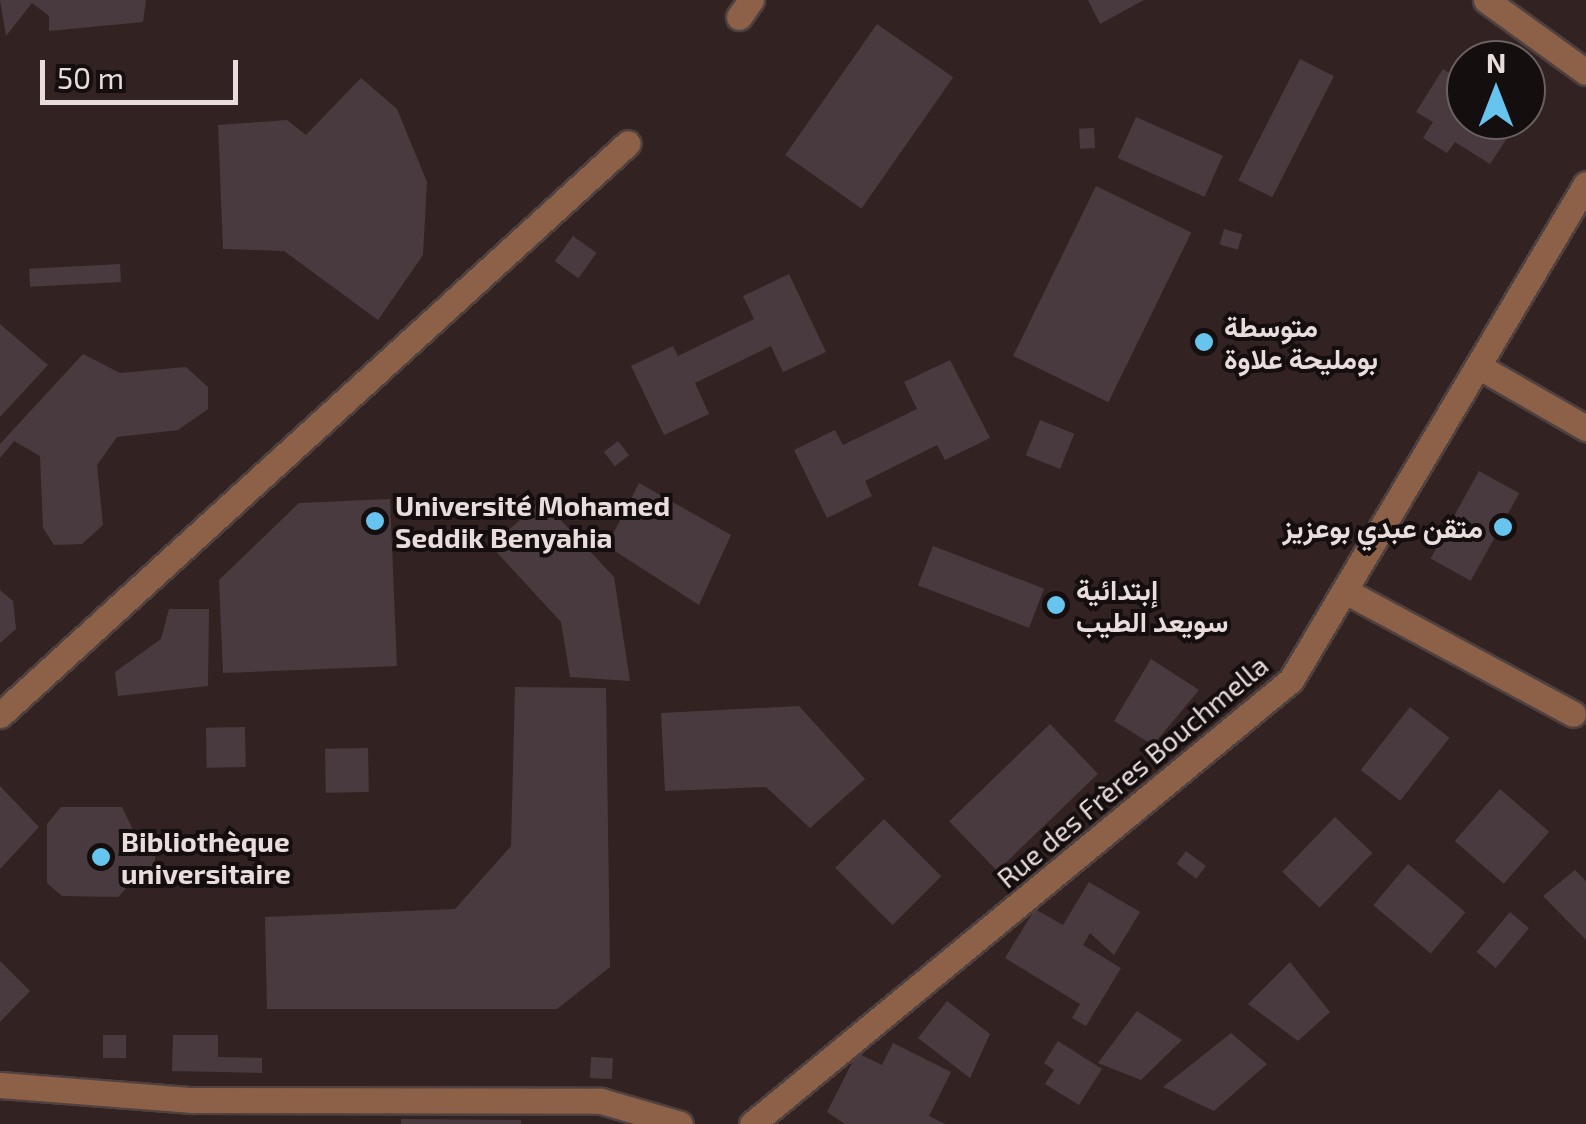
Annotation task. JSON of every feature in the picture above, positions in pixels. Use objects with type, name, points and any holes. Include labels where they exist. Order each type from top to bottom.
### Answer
[{"type":"street","points":[[1486,0],[1586,72]]},
{"type":"street","points":[[0,715],[628,143]]},
{"type":"street","name":"Rue des Frères Bouchmella","points":[[752,1124],[1292,680],[1586,184]]},
{"type":"street","points":[[1478,366],[1586,428]]},
{"type":"street","points":[[1344,591],[1572,714]]},
{"type":"street","points":[[0,1085],[192,1100],[601,1101],[680,1124]]},
{"type":"building","points":[[0,0],[146,0],[143,22],[49,31],[49,16],[32,3],[6,36]]},
{"type":"building","points":[[1088,0],[1144,0],[1100,24]]},
{"type":"building","points":[[877,24],[953,77],[861,208],[785,155]]},
{"type":"building","points":[[1300,59],[1334,76],[1272,197],[1238,180]]},
{"type":"building","points":[[1443,69],[1446,140],[1506,140],[1490,164],[1455,142],[1447,153],[1423,138],[1433,122],[1416,112]]},
{"type":"building","points":[[361,78],[397,109],[427,182],[423,255],[378,320],[284,251],[223,249],[218,125],[287,120],[306,135]]},
{"type":"building","points":[[1136,117],[1223,156],[1204,197],[1118,158]]},
{"type":"building","points":[[1094,128],[1095,148],[1080,149],[1079,129]]},
{"type":"building","points":[[1096,186],[1191,232],[1108,402],[1013,356]]},
{"type":"building","points":[[1224,229],[1242,234],[1238,250],[1220,244]]},
{"type":"building","points":[[573,236],[596,253],[578,278],[555,261]]},
{"type":"building","points":[[120,264],[121,282],[30,287],[29,269]]},
{"type":"building","points":[[789,274],[826,352],[783,372],[771,346],[695,383],[709,414],[664,435],[631,366],[673,346],[678,356],[754,319],[743,296]]},
{"type":"building","points":[[0,324],[48,365],[0,417]]},
{"type":"building","points":[[83,354],[120,373],[186,367],[208,387],[208,409],[178,430],[117,437],[97,465],[103,525],[82,544],[54,545],[43,528],[40,456],[14,441],[0,458],[0,444]]},
{"type":"building","points":[[950,360],[990,438],[945,460],[937,445],[865,481],[872,496],[827,518],[794,450],[835,430],[843,445],[917,409],[904,382]]},
{"type":"building","points":[[1040,420],[1074,434],[1060,469],[1026,455]]},
{"type":"building","points":[[618,441],[629,455],[615,466],[604,452]]},
{"type":"building","points":[[1479,471],[1519,493],[1471,581],[1431,558]]},
{"type":"building","points":[[639,483],[731,535],[699,605],[607,546]]},
{"type":"building","points":[[390,499],[397,666],[223,673],[219,580],[299,503]]},
{"type":"building","points":[[542,500],[614,577],[630,681],[570,677],[561,622],[491,546]]},
{"type":"building","points":[[933,546],[1044,589],[1029,628],[918,585]]},
{"type":"building","points":[[0,590],[13,601],[16,629],[0,643]]},
{"type":"building","points":[[169,609],[209,609],[208,686],[118,696],[115,672],[161,639]]},
{"type":"building","points":[[1151,659],[1199,690],[1153,745],[1114,721]]},
{"type":"building","points":[[515,687],[606,688],[610,967],[557,1009],[267,1009],[265,917],[455,909],[511,846]]},
{"type":"building","points":[[799,706],[865,779],[810,828],[766,787],[665,791],[661,713]]},
{"type":"building","points":[[1410,707],[1449,738],[1400,801],[1361,770]]},
{"type":"building","points":[[1050,724],[1098,774],[997,871],[949,821]]},
{"type":"building","points":[[245,727],[246,767],[207,768],[206,728]]},
{"type":"building","points":[[368,748],[369,792],[326,793],[325,749]]},
{"type":"building","points":[[0,786],[39,827],[0,869]]},
{"type":"building","points":[[1500,789],[1549,832],[1504,884],[1455,841]]},
{"type":"building","name":"Bibliothèque universitaire","points":[[61,807],[122,807],[134,832],[155,834],[155,880],[134,880],[118,897],[62,896],[47,883],[47,824]]},
{"type":"building","points":[[1335,817],[1372,853],[1320,908],[1282,872]]},
{"type":"building","points":[[884,819],[941,876],[892,925],[835,868]]},
{"type":"building","points":[[1186,851],[1206,866],[1196,879],[1176,864]]},
{"type":"building","points":[[1408,864],[1465,912],[1431,954],[1373,905]]},
{"type":"building","points":[[1575,870],[1586,881],[1586,940],[1543,896]]},
{"type":"building","points":[[1089,882],[1140,912],[1114,955],[1090,933],[1083,945],[1121,968],[1086,1026],[1072,1018],[1080,1004],[1005,958],[1035,909],[1063,925]]},
{"type":"building","points":[[1510,912],[1529,928],[1496,968],[1477,952]]},
{"type":"building","points":[[0,961],[30,991],[0,1022]]},
{"type":"building","points":[[1290,962],[1330,1012],[1298,1041],[1248,1004]]},
{"type":"building","points":[[947,1001],[990,1034],[970,1078],[918,1038]]},
{"type":"building","points":[[1137,1011],[1182,1040],[1141,1080],[1098,1063]]},
{"type":"building","points":[[1231,1033],[1267,1064],[1214,1111],[1163,1087]]},
{"type":"building","points":[[103,1035],[126,1035],[126,1058],[103,1058]]},
{"type":"building","points":[[173,1035],[218,1035],[218,1057],[262,1058],[262,1073],[172,1071]]},
{"type":"building","points":[[1058,1041],[1102,1069],[1079,1105],[1045,1084],[1054,1070],[1044,1063]]},
{"type":"building","points":[[893,1043],[951,1072],[929,1116],[945,1124],[845,1124],[827,1112],[857,1053],[882,1065]]},
{"type":"building","points":[[591,1057],[613,1058],[612,1079],[590,1078]]},
{"type":"building","points":[[401,1119],[521,1120],[521,1124],[401,1124]]},
{"type":"place","name":"متوسطة بومليحة علاوة","points":[[1204,342]]},
{"type":"place","name":"Université Mohamed Seddik Benyahia","points":[[375,521]]},
{"type":"place","name":"متقن عبدي بوعزيز","points":[[1503,527]]},
{"type":"place","name":"إبتدائية سويعد الطيب","points":[[1056,605]]},
{"type":"place","name":"Bibliothèque universitaire","points":[[101,857]]}]
